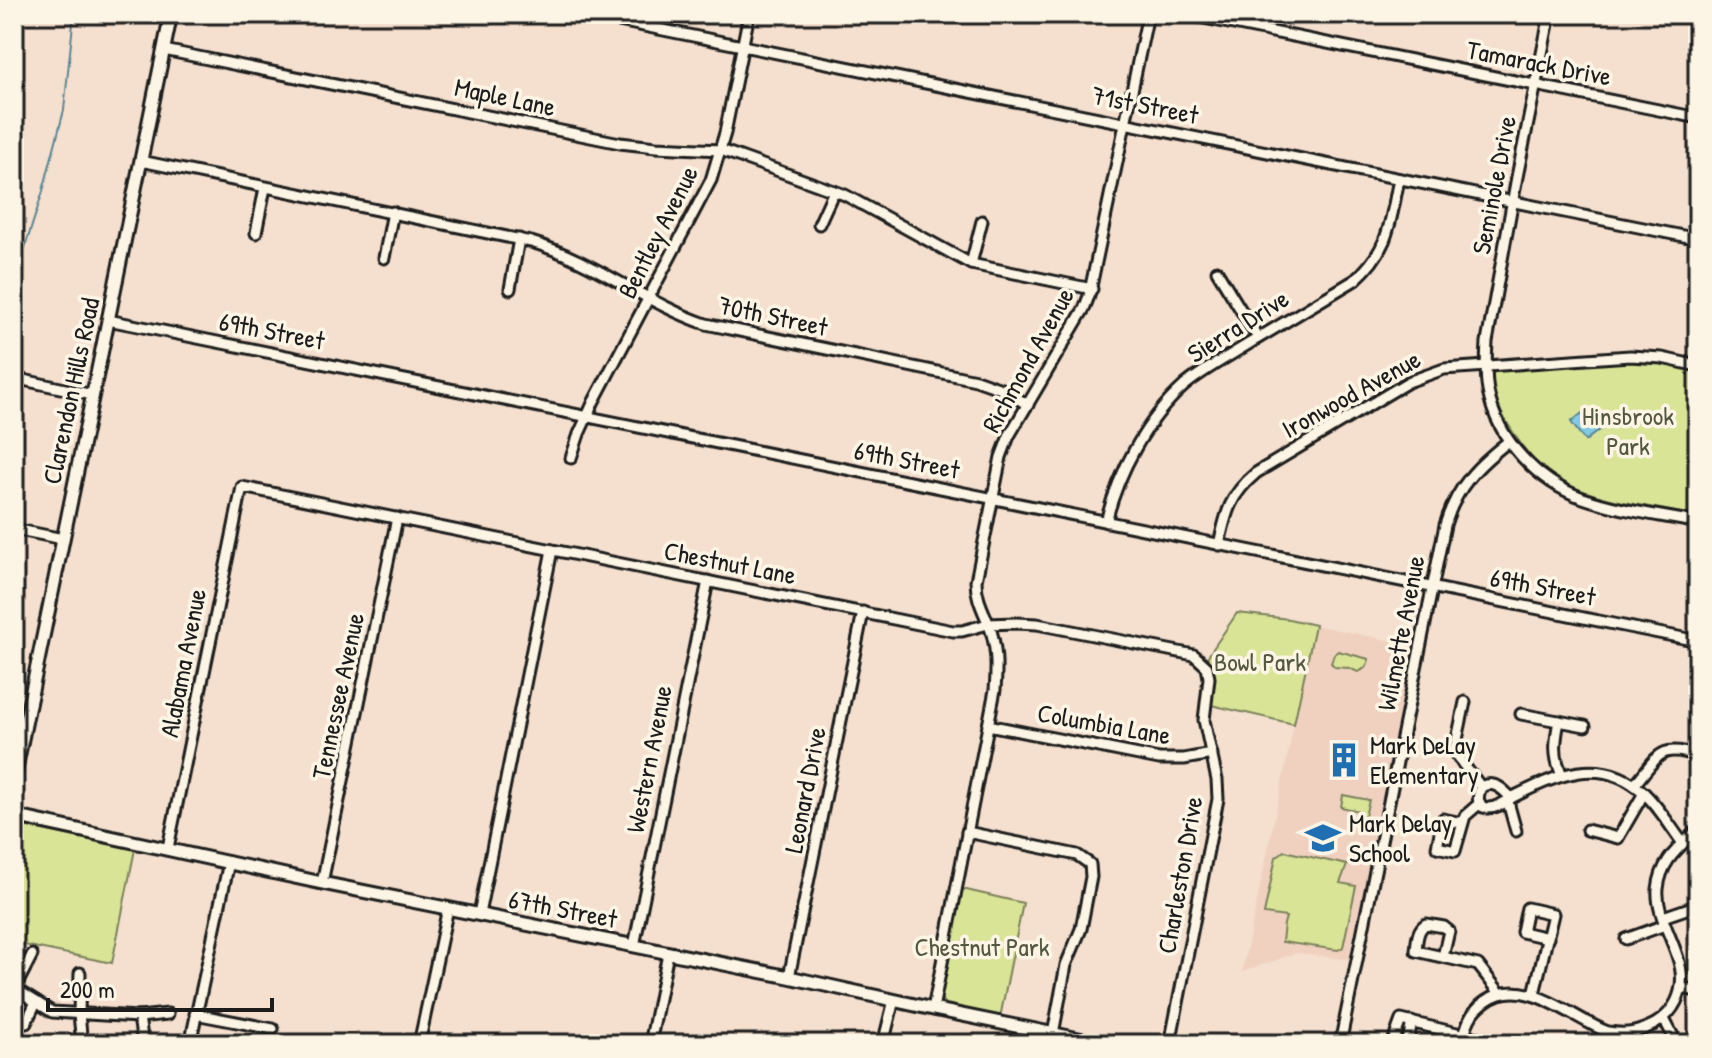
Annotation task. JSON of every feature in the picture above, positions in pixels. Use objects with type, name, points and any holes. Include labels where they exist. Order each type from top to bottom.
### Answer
[{"type":"street","name":"Clarendon Hills Road","points":[[14,778],[171,14]]},
{"type":"street","name":"71st Street","points":[[584,14],[1698,239]]},
{"type":"street","name":"Bentley Avenue","points":[[571,458],[587,417],[703,199],[716,168],[749,14]]},
{"type":"street","name":"Richmond Avenue","points":[[933,1009],[997,673],[994,644],[978,601],[976,581],[1001,457],[1006,442],[1084,309],[1092,289],[1148,14]]},
{"type":"street","name":"Tamarack Drive","points":[[1184,14],[1698,118]]},
{"type":"street","name":"Seminole Drive","points":[[1550,14],[1487,342],[1488,392],[1509,441],[1538,472],[1555,484],[1574,495],[1604,504],[1698,523]]},
{"type":"street","name":"Maple Lane","points":[[164,50],[620,143],[721,150],[845,195],[971,264],[1092,289]]},
{"type":"street","name":"70th Street","points":[[141,161],[542,245],[690,319],[719,328],[976,380],[1004,390],[1028,405]]},
{"type":"street","name":"Sierra Drive","points":[[1106,522],[1121,474],[1166,404],[1205,370],[1355,280],[1373,262],[1388,232],[1399,179]]},
{"type":"street","points":[[256,233],[265,188]]},
{"type":"street","points":[[819,224],[834,191]]},
{"type":"street","points":[[384,258],[393,212]]},
{"type":"street","points":[[971,264],[982,221]]},
{"type":"street","points":[[510,289],[519,239]]},
{"type":"street","points":[[1217,271],[1258,338]]},
{"type":"street","name":"69th Street","points":[[108,320],[1698,641]]},
{"type":"street","name":"Ironwood Avenue","points":[[1219,545],[1230,501],[1256,473],[1408,382],[1444,369],[1630,356],[1662,358],[1698,366]]},
{"type":"street","points":[[14,378],[93,395]]},
{"type":"street","name":"Wilmette Avenue","points":[[1340,1044],[1445,525],[1456,496],[1470,475],[1509,441]]},
{"type":"street","name":"Chestnut Lane","points":[[242,487],[953,631],[988,624],[1047,625],[1194,655],[1207,667]]},
{"type":"street","name":"Alabama Avenue","points":[[168,848],[242,487]]},
{"type":"street","name":"Tennessee Avenue","points":[[322,883],[397,518]]},
{"type":"street","points":[[14,529],[63,539]]},
{"type":"street","points":[[479,914],[552,550]]},
{"type":"street","name":"Western Avenue","points":[[634,946],[708,581]]},
{"type":"street","name":"Leonard Drive","points":[[789,977],[863,612]]},
{"type":"street","name":"Charleston Drive","points":[[1170,1044],[1217,810],[1218,790],[1204,720],[1209,683],[1207,667]]},
{"type":"street","points":[[1465,702],[1456,755],[1481,787]]},
{"type":"street","points":[[1521,714],[1585,726]]},
{"type":"street","points":[[1559,721],[1555,759],[1562,775]]},
{"type":"street","name":"Columbia Lane","points":[[988,725],[1159,759],[1212,754]]},
{"type":"street","points":[[1634,785],[1662,753],[1678,750],[1698,756]]},
{"type":"street","points":[[1516,831],[1510,800],[1499,786],[1489,784],[1481,787],[1478,795],[1480,803],[1496,809],[1510,800],[1562,775],[1585,771],[1620,777],[1634,785],[1690,838]]},
{"type":"street","points":[[1587,830],[1618,838],[1644,793]]},
{"type":"street","points":[[1462,823],[1465,816],[1480,803]]},
{"type":"street","name":"67th Street","points":[[14,816],[322,883],[1103,1044]]},
{"type":"street","points":[[1463,1039],[1469,1017],[1474,1011],[1500,993],[1518,991],[1534,994],[1608,1032],[1640,1032],[1664,1019],[1675,1004],[1681,988],[1681,968],[1658,901],[1660,879],[1665,863],[1698,829]]},
{"type":"street","points":[[967,832],[1077,855],[1090,864],[1091,877],[1081,929],[1063,974],[1053,1034]]},
{"type":"street","points":[[190,1044],[229,862]]},
{"type":"street","points":[[1626,939],[1698,905]]},
{"type":"street","points":[[419,1044],[448,908]]},
{"type":"street","points":[[1534,994],[1548,938]]},
{"type":"street","points":[[650,1044],[668,953]]},
{"type":"street","points":[[32,955],[15,988],[52,1012],[139,1017],[168,1014]]},
{"type":"street","points":[[1443,957],[1478,965],[1500,993]]},
{"type":"street","points":[[80,973],[82,1044]]},
{"type":"street","points":[[1681,988],[1698,991]]},
{"type":"street","points":[[883,1044],[894,1000]]},
{"type":"street","points":[[26,1023],[36,1002]]},
{"type":"street","points":[[195,1014],[273,1029]]},
{"type":"street","points":[[139,1017],[143,1044]]},
{"type":"street","points":[[1664,1019],[1675,1044]]},
{"type":"street","points":[[1403,1044],[1394,1039],[1401,1020],[1463,1039],[1504,1044]]},
{"type":"street","points":[[1605,1044],[1608,1032]]},
{"type":"shaded area","name":"Mark Delay School","points":[[1315,625],[1416,646],[1351,960],[1297,953],[1242,972]]},
{"type":"green space","name":"Hinsbrook Park","points":[[1607,361],[1656,363],[1698,371],[1698,516],[1620,501],[1564,483],[1549,474],[1521,444],[1495,397],[1492,374],[1499,369]]},
{"type":"green space","name":"Bowl Park","points":[[1237,613],[1315,625],[1294,724],[1211,705],[1214,675],[1206,659]]},
{"type":"green space","points":[[1338,651],[1369,659],[1364,669],[1358,672],[1335,667],[1331,663]]},
{"type":"green space","points":[[1343,795],[1369,800],[1365,816],[1358,815],[1359,811],[1341,807]]},
{"type":"green space","points":[[23,826],[135,849],[112,963],[14,943],[14,872]]},
{"type":"green space","points":[[1284,851],[1347,865],[1340,883],[1356,886],[1343,947],[1338,950],[1282,942],[1286,917],[1264,914],[1276,857]]},
{"type":"green space","name":"Chestnut Park","points":[[962,889],[1023,903],[1000,1018],[946,1005],[940,998]]},
{"type":"water","points":[[1585,411],[1593,421],[1601,414],[1608,423],[1585,441],[1571,422]]},
{"type":"waterway","points":[[14,282],[43,191],[64,110],[74,14]]},
{"type":"place","name":"Mark DeLay Elementary","points":[[1344,760]]},
{"type":"place","name":"Mark Delay School","points":[[1323,838]]}]
